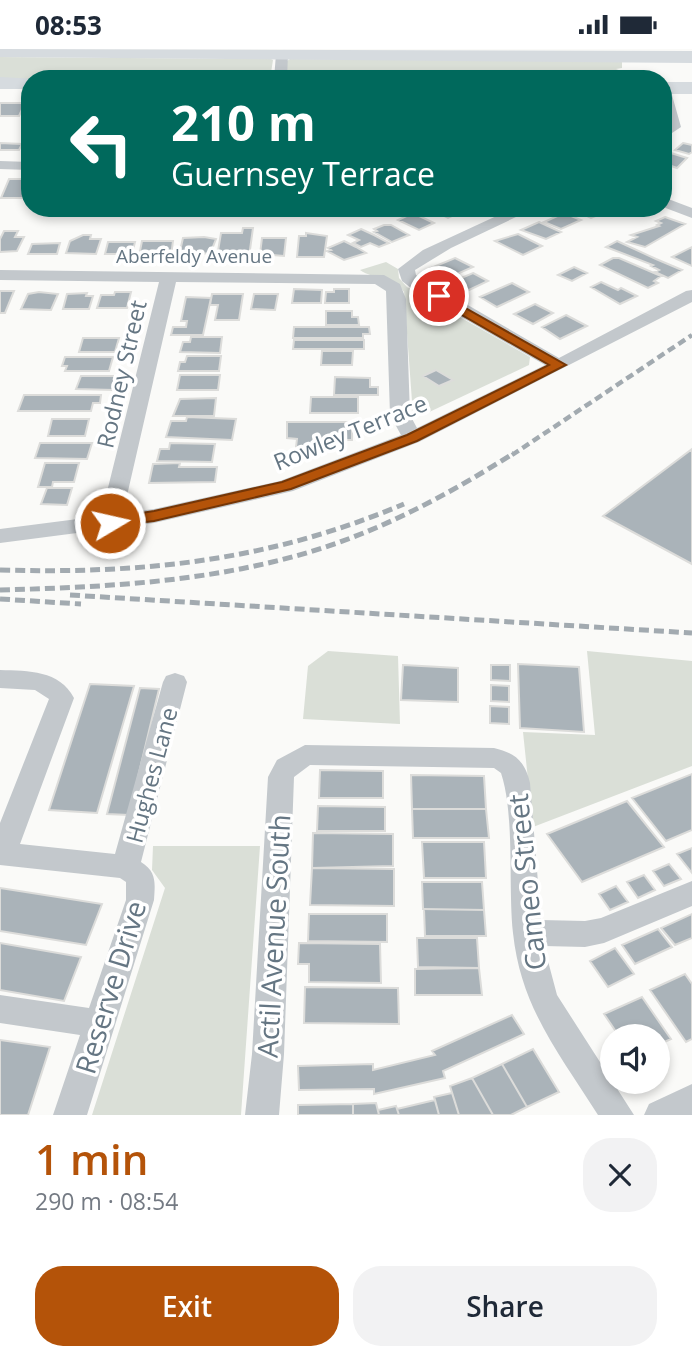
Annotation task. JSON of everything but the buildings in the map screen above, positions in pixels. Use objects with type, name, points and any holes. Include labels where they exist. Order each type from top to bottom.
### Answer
[{"type":"highway","points":[[676,49],[692,56]]},
{"type":"highway","points":[[0,51],[692,56]]},
{"type":"highway","points":[[646,54],[655,70]]},
{"type":"highway","points":[[0,83],[21,83]]},
{"type":"highway","points":[[672,88],[692,88]]},
{"type":"street","points":[[281,70],[282,54]]},
{"type":"street","points":[[0,165],[21,166]]},
{"type":"street","points":[[672,205],[692,213]]},
{"type":"street","points":[[508,217],[412,263],[406,269],[408,277],[559,365]]},
{"type":"street","name":"Aberfeldy Avenue","points":[[0,275],[362,277],[387,283],[394,288],[397,299],[400,415],[412,438]]},
{"type":"street","name":"Rodney Street","points":[[110,523],[169,277]]},
{"type":"street","name":"Rowley Terrace","points":[[0,536],[154,516],[286,486],[412,438],[692,295]]},
{"type":"street","points":[[0,679],[44,682],[57,689],[62,698],[1,853]]},
{"type":"street","name":"Hughes Lane","points":[[126,866],[175,683]]},
{"type":"street","name":"Cameo Street","points":[[293,763],[305,755],[474,756],[505,761],[515,775],[522,824],[528,933],[533,968],[544,1002],[617,1115]]},
{"type":"street","name":"Actil Avenue South","points":[[262,1115],[268,1054],[281,777],[286,767],[293,763]]},
{"type":"street","name":"Reserve Drive","points":[[1,853],[126,866],[141,877],[140,899],[70,1115]]},
{"type":"street","points":[[528,933],[585,934],[604,930],[692,893]]},
{"type":"street","points":[[0,1009],[101,1024]]},
{"type":"street","points":[[661,1115],[692,1100]]},
{"type":"shaded area","points":[[0,57],[273,60],[271,70],[21,70],[21,79],[0,79]]},
{"type":"shaded area","points":[[287,61],[622,61],[622,68],[286,70]]},
{"type":"shaded area","points":[[386,262],[398,269],[399,278],[407,287],[530,357],[529,365],[425,414],[413,415],[404,292],[395,283],[360,270]]},
{"type":"shaded area","points":[[328,651],[398,656],[400,724],[303,719],[308,666]]},
{"type":"shaded area","points":[[587,651],[692,661],[692,766],[533,827],[523,732],[595,735]]},
{"type":"shaded area","points":[[153,846],[260,846],[241,1115],[92,1115],[165,888],[152,870]]},
{"type":"railway","points":[[512,455],[692,335]]},
{"type":"railway","points":[[0,590],[129,584],[215,574],[299,555],[340,542],[407,513],[451,491],[514,453]]},
{"type":"railway","points":[[0,570],[105,569],[206,560],[304,539],[404,504]]},
{"type":"railway","points":[[70,595],[692,633]]},
{"type":"railway","points":[[0,599],[81,604]]},
{"type":"route","points":[[110,523],[154,516],[286,486],[412,438],[559,365],[439,296]]}]
